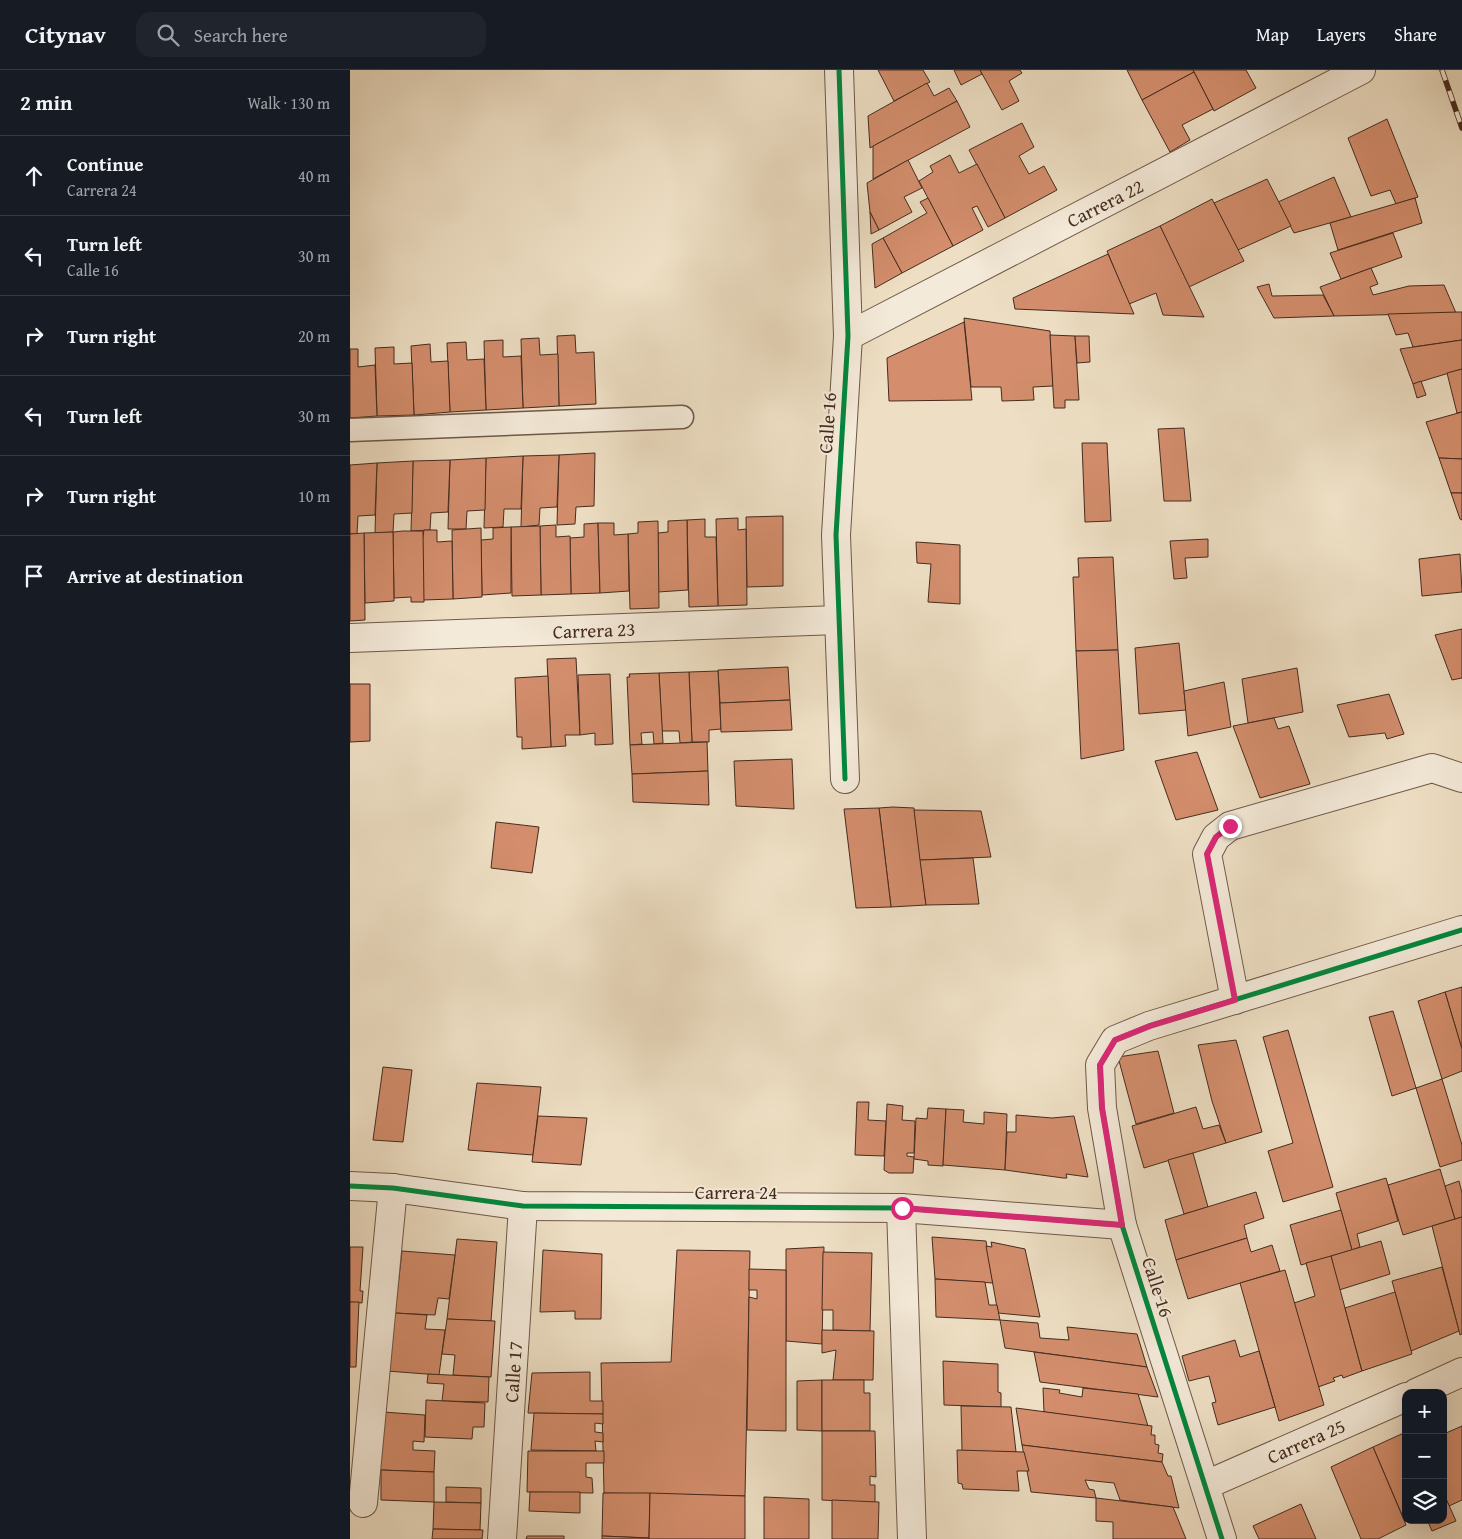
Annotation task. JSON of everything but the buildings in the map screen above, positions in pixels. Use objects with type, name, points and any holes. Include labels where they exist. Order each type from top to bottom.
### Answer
[{"type":"street","name":"Calle 16","points":[[838,70],[848,336],[836,535],[845,779]]},
{"type":"street","name":"Carrera 22","points":[[848,336],[1361,70]]},
{"type":"street","name":"Carrera 23","points":[[350,638],[838,620]]},
{"type":"street","points":[[1462,778],[1432,768],[1230,826],[1216,837],[1207,854],[1235,1000],[1462,930]]},
{"type":"street","name":"Calle 16","points":[[1222,1539],[1122,1225],[1102,1108],[1100,1065],[1115,1040],[1150,1026],[1235,1000]]},
{"type":"street","name":"Carrera 24","points":[[350,1186],[393,1188],[524,1206],[902,1208],[1122,1225]]},
{"type":"street","points":[[363,1502],[393,1188]]},
{"type":"street","name":"Calle 17","points":[[502,1539],[524,1206]]},
{"type":"street","points":[[902,1208],[912,1539]]},
{"type":"street","points":[[1425,1389],[1462,1372]]},
{"type":"street","name":"Carrera 25","points":[[1206,1486],[1402,1399]]},
{"type":"lane","points":[[350,430],[682,417]]},
{"type":"railway","points":[[1442,70],[1462,128]]},
{"type":"cycle path","points":[[839,70],[848,336],[836,535],[845,779]]},
{"type":"cycle path","points":[[1222,1539],[1122,1225],[1102,1108],[1100,1065],[1115,1040],[1149,1026],[1462,930]]},
{"type":"cycle path","points":[[350,1186],[393,1188],[523,1206],[901,1208],[1122,1225]]},
{"type":"route","points":[[902,1208],[1122,1225],[1102,1108],[1100,1065],[1115,1040],[1150,1026],[1235,1000],[1207,854],[1216,837],[1230,826]]}]
